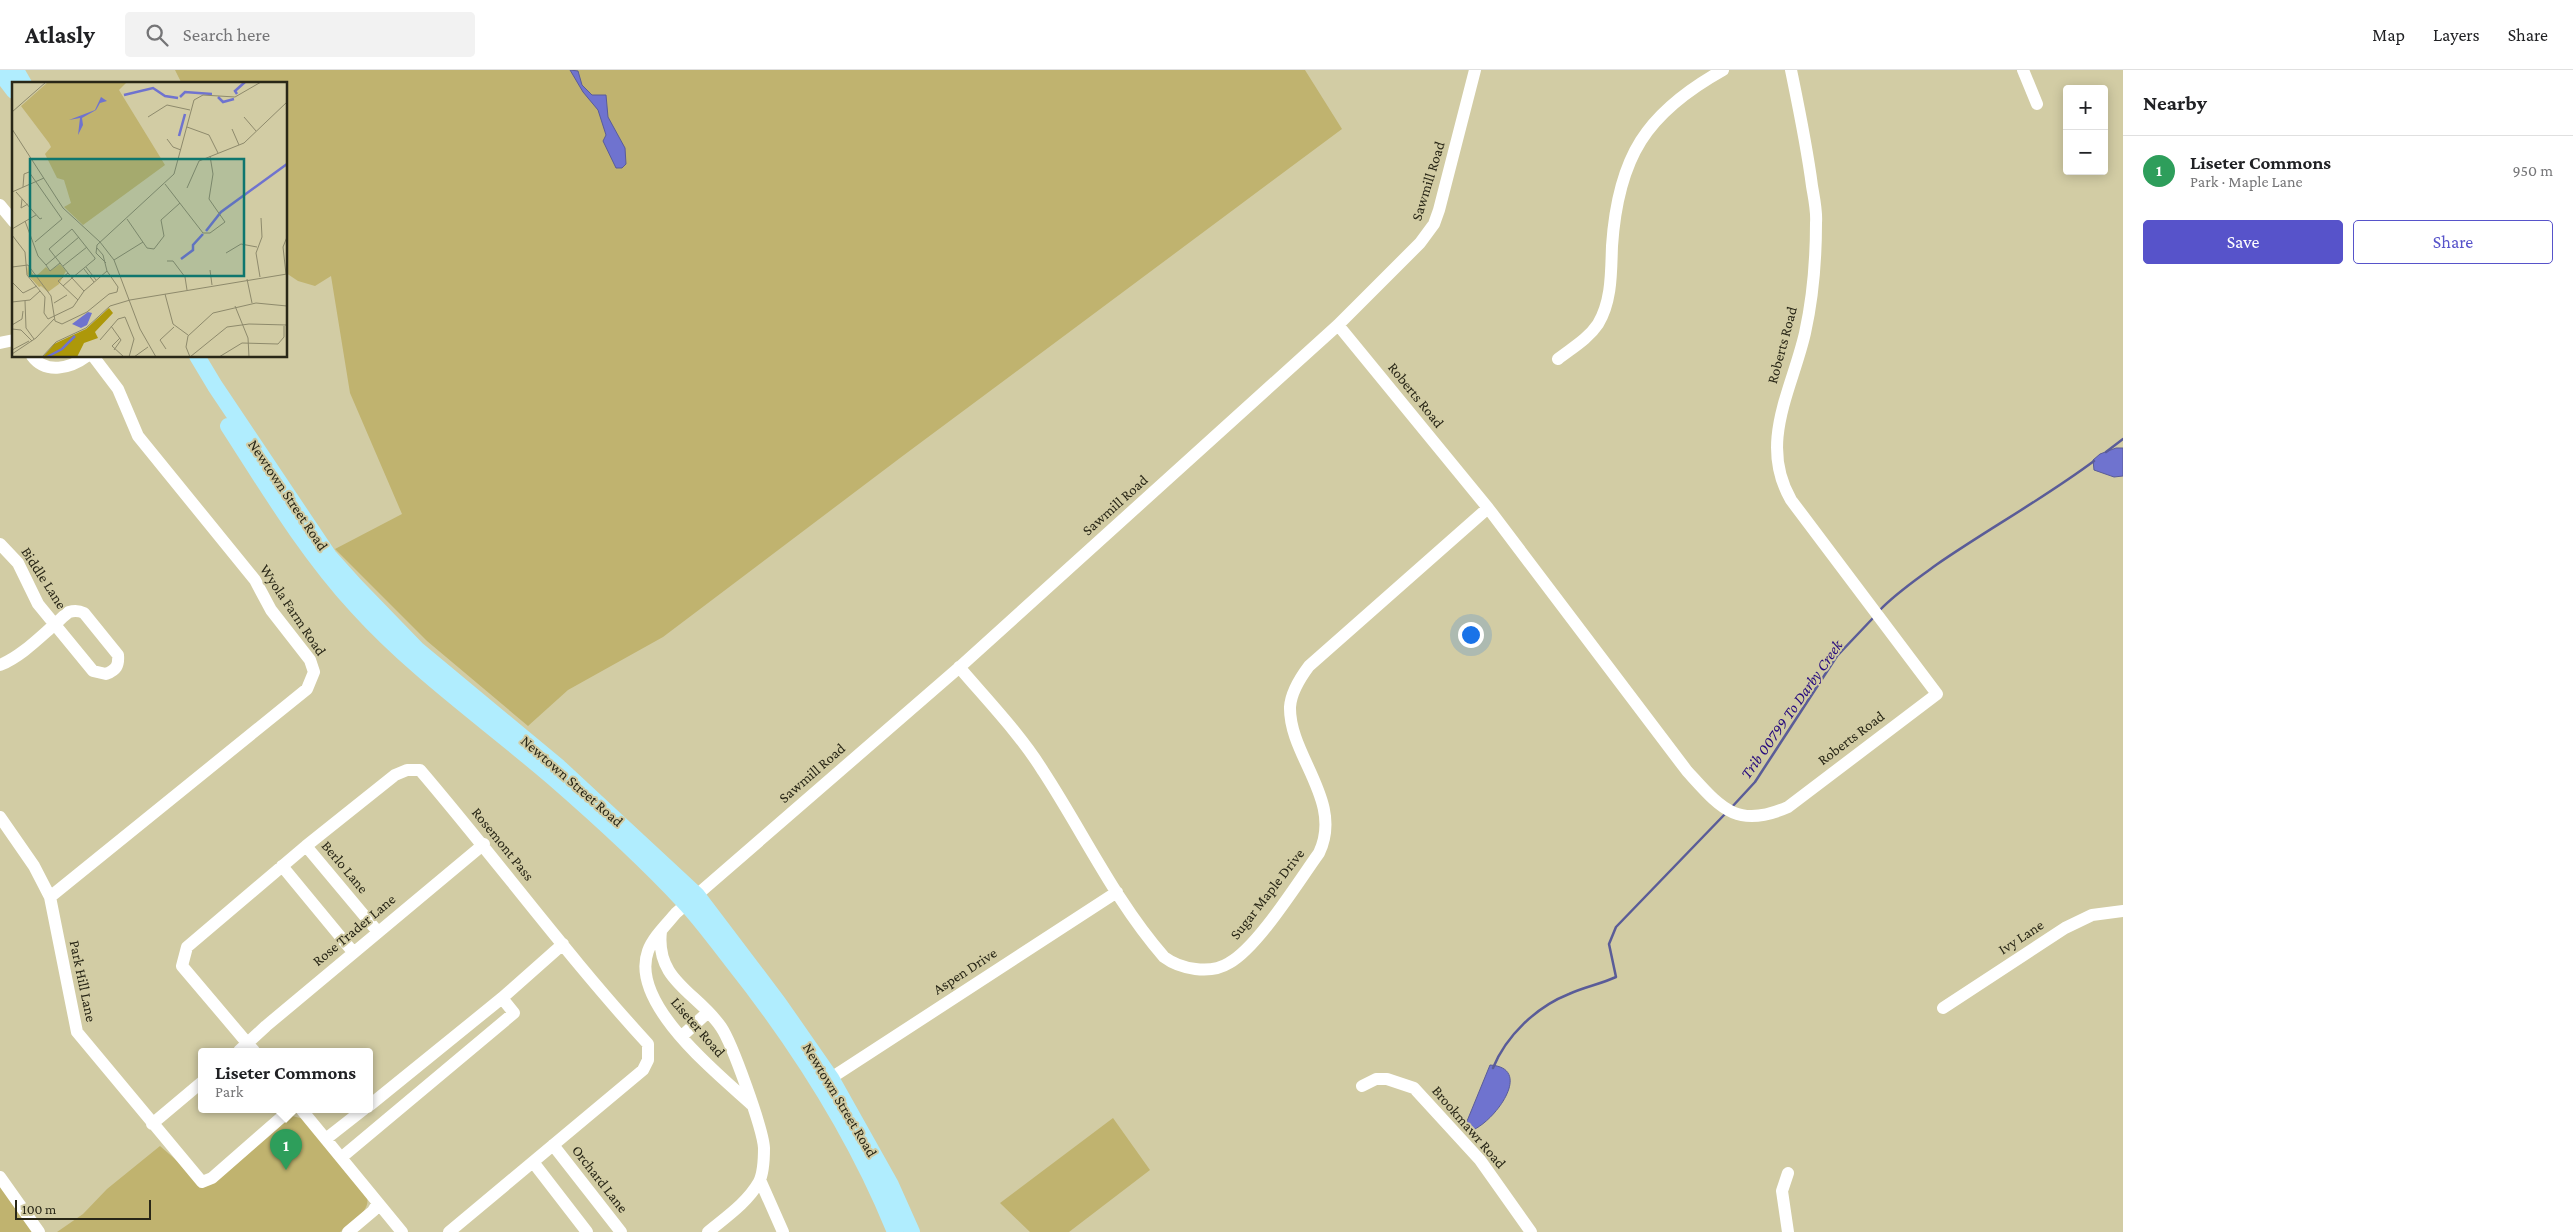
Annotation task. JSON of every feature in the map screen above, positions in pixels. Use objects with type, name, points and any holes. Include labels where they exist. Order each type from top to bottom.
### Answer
[{"type":"main road","points":[[4,70],[12,84]]},
{"type":"main road","points":[[16,70],[23,82]]},
{"type":"main road","points":[[0,73],[12,88]]},
{"type":"main road","name":"Newtown Street Road","points":[[185,358],[292,524],[331,578],[358,609],[400,650],[691,899],[771,1011],[824,1092],[880,1194],[894,1232]]},
{"type":"main road","name":"Newtown Street Road","points":[[198,358],[329,556],[356,586],[418,650],[559,768],[691,899],[778,1002],[831,1078],[891,1185],[912,1232]]},
{"type":"street","name":"Sawmill Road","points":[[691,899],[959,667],[1338,325],[1420,243],[1434,224],[1443,197],[1475,70]]},
{"type":"street","points":[[1558,358],[1588,336],[1605,310],[1610,290],[1617,202],[1628,165],[1637,148],[1659,116],[1674,102],[1696,85],[1723,70]]},
{"type":"street","name":"Roberts Road","points":[[1338,325],[1488,508],[1687,771],[1718,806],[1747,817],[1769,815],[1788,807],[1937,694],[1791,500],[1780,473],[1776,450],[1778,423],[1805,334],[1812,296],[1816,230],[1807,146],[1791,70]]},
{"type":"street","points":[[2023,70],[2038,104]]},
{"type":"street","points":[[0,205],[12,220]]},
{"type":"street","points":[[35,358],[44,365],[57,368],[74,365],[84,358]]},
{"type":"street","name":"Wyola Farm Road","points":[[50,897],[307,689],[314,672],[310,660],[271,610],[255,580],[138,436],[118,389],[95,358]]},
{"type":"street","name":"Sugar Maple Drive","points":[[959,667],[1011,728],[1042,769],[1117,892],[1156,948],[1173,964],[1196,969],[1228,964],[1248,949],[1319,853],[1325,841],[1326,816],[1292,724],[1290,707],[1300,678],[1308,666],[1488,508]]},
{"type":"street","name":"Biddle Lane","points":[[0,544],[18,563],[38,604],[55,624],[8,662],[0,665]]},
{"type":"street","points":[[79,610],[84,613],[118,655],[119,663],[114,671],[106,674],[93,671],[55,624],[69,612],[79,610]]},
{"type":"street","name":"Rosemont Pass","points":[[246,1048],[182,966],[187,947],[306,846],[395,775],[407,770],[420,770],[484,844],[562,944],[648,1044],[648,1060],[643,1070],[449,1232]]},
{"type":"street","name":"Park Hill Lane","points":[[0,817],[34,866],[50,897],[76,1032],[202,1182],[212,1178],[286,1113]]},
{"type":"street","name":"Rose Trader Lane","points":[[248,1048],[266,1026],[484,844]]},
{"type":"street","name":"Berlo Lane","points":[[306,846],[378,932]]},
{"type":"street","points":[[282,866],[353,952]]},
{"type":"street","name":"Aspen Drive","points":[[831,1078],[1117,892]]},
{"type":"street","name":"Liseter Road","points":[[691,899],[661,931],[648,950],[646,967],[648,983],[655,1002],[682,1036],[750,1104]]},
{"type":"street","name":"Ivy Lane","points":[[1943,1008],[2064,928],[2092,915],[2123,911]]},
{"type":"street","name":"Liseter Road","points":[[661,931],[660,944],[670,976],[708,1012],[721,1028],[757,1118],[764,1148],[760,1180],[746,1200],[708,1232]]},
{"type":"street","points":[[373,1102],[502,998],[562,944]]},
{"type":"street","points":[[342,1156],[514,1013],[502,998]]},
{"type":"street","points":[[682,1036],[708,1012]]},
{"type":"street","points":[[444,1046],[457,1060]]},
{"type":"street","name":"Brookmawr Road","points":[[1362,1086],[1376,1079],[1387,1080],[1414,1088],[1480,1160],[1531,1232]]},
{"type":"street","points":[[152,1124],[198,1085]]},
{"type":"street","points":[[305,1113],[342,1156],[402,1232]]},
{"type":"street","points":[[327,1138],[359,1113]]},
{"type":"street","name":"Orchard Lane","points":[[553,1145],[622,1232]]},
{"type":"street","points":[[532,1162],[587,1232]]},
{"type":"street","points":[[1788,1173],[1782,1191],[1788,1232]]},
{"type":"street","points":[[0,1177],[39,1232]]},
{"type":"street","points":[[760,1180],[783,1232]]},
{"type":"street","points":[[348,1232],[373,1211],[378,1203]]},
{"type":"shaded area","points":[[175,70],[1305,70],[1342,129],[663,637],[568,690],[528,726],[427,641],[335,549],[402,514],[350,393],[331,276],[315,286],[298,281],[288,274],[288,82],[181,82]]},
{"type":"shaded area","points":[[570,70],[578,71],[582,85],[592,95],[606,95],[608,117],[625,148],[626,164],[622,168],[616,168],[603,141],[606,135],[598,110],[583,92]]},
{"type":"shaded area","points":[[2116,448],[2123,448],[2123,476],[2114,477],[2094,470],[2093,460],[2100,454]]},
{"type":"shaded area","points":[[1490,1065],[1503,1068],[1509,1076],[1510,1086],[1498,1108],[1489,1119],[1470,1131],[1465,1126]]},
{"type":"shaded area","points":[[292,1116],[304,1119],[367,1197],[366,1208],[363,1212],[340,1232],[57,1232],[83,1214],[107,1189],[160,1146],[192,1174],[200,1188],[238,1161]]},
{"type":"shaded area","points":[[1113,1118],[1150,1170],[1069,1232],[1030,1232],[1000,1203]]},
{"type":"shaded area","points":[[0,1180],[35,1232],[0,1232]]},
{"type":"waterway","name":"Trib 00799 To Darby Creek","points":[[2106,452],[2123,439]]},
{"type":"waterway","name":"Trib 00799 To Darby Creek","points":[[1879,611],[1899,592],[1936,565],[2094,461]]},
{"type":"waterway","name":"Trib 00799 To Darby Creek","points":[[1731,808],[1755,782],[1837,656],[1874,617]]},
{"type":"waterway","name":"Trib 00799 To Darby Creek","points":[[1493,1068],[1514,1034],[1534,1015],[1557,1000],[1616,977],[1609,944],[1616,927],[1725,814]]},
{"type":"place","name":"Liseter Commons","points":[[286,1170]]}]
